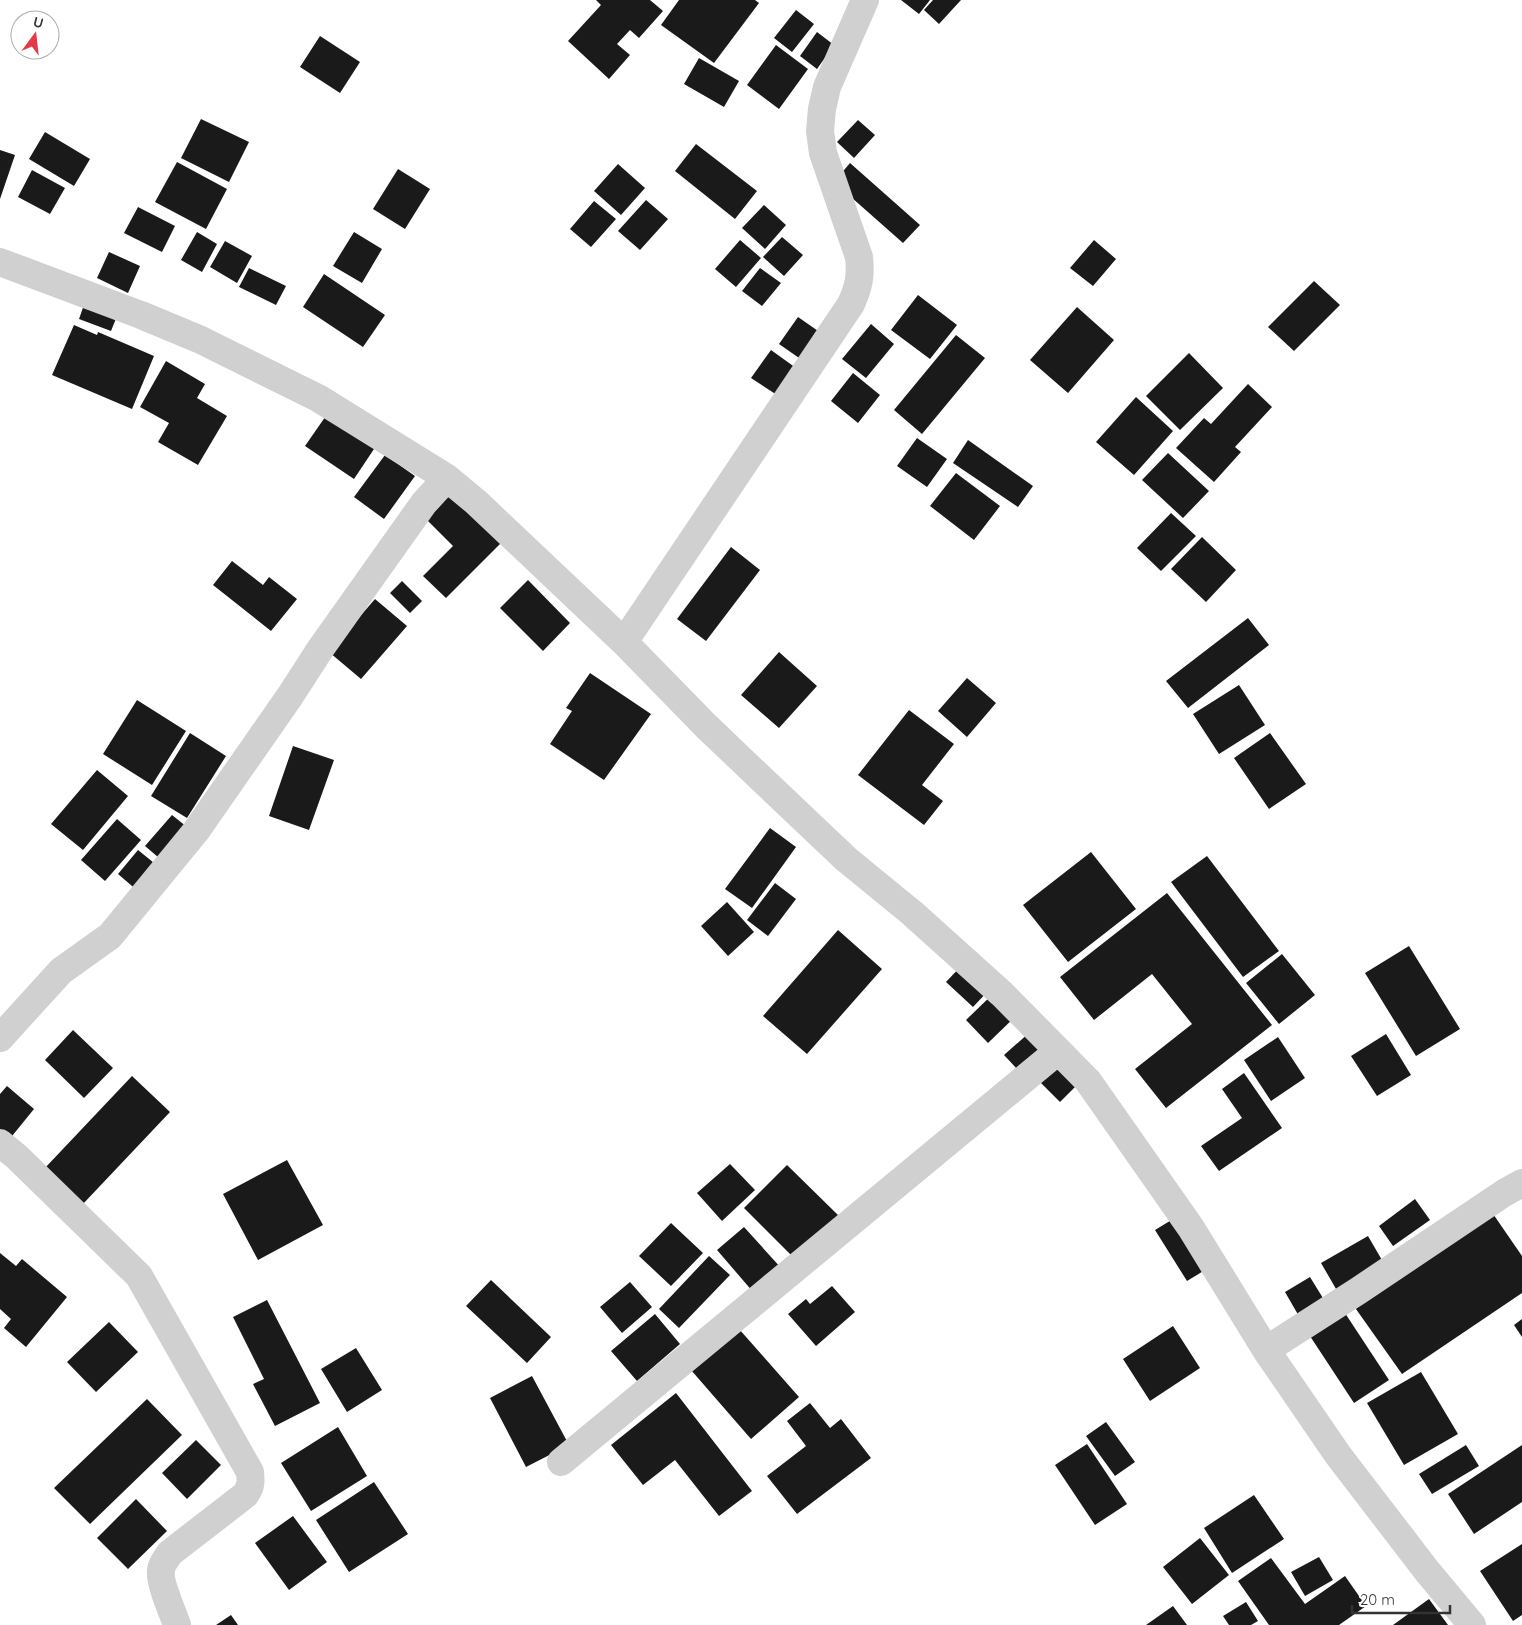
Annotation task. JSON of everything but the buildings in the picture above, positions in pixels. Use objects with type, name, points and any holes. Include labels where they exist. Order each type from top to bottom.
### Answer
[{"type":"street","points":[[624,642],[851,304],[857,290],[861,274],[859,257],[822,153],[820,131],[827,87],[865,0]]},
{"type":"street","points":[[0,262],[201,340],[318,398],[446,478],[476,502],[624,642],[706,726],[846,859],[912,914],[1002,994],[1088,1081],[1123,1128],[1191,1228],[1266,1350],[1338,1455],[1426,1571],[1472,1625]]},
{"type":"street","points":[[0,1038],[61,971],[110,936],[196,832],[424,503],[446,478]]},
{"type":"street","points":[[561,1462],[1058,1051]]},
{"type":"street","points":[[0,1143],[17,1157],[139,1276],[250,1472],[251,1482],[245,1495],[170,1553],[164,1562],[160,1571],[177,1625]]},
{"type":"street","points":[[1266,1350],[1522,1182]]}]
